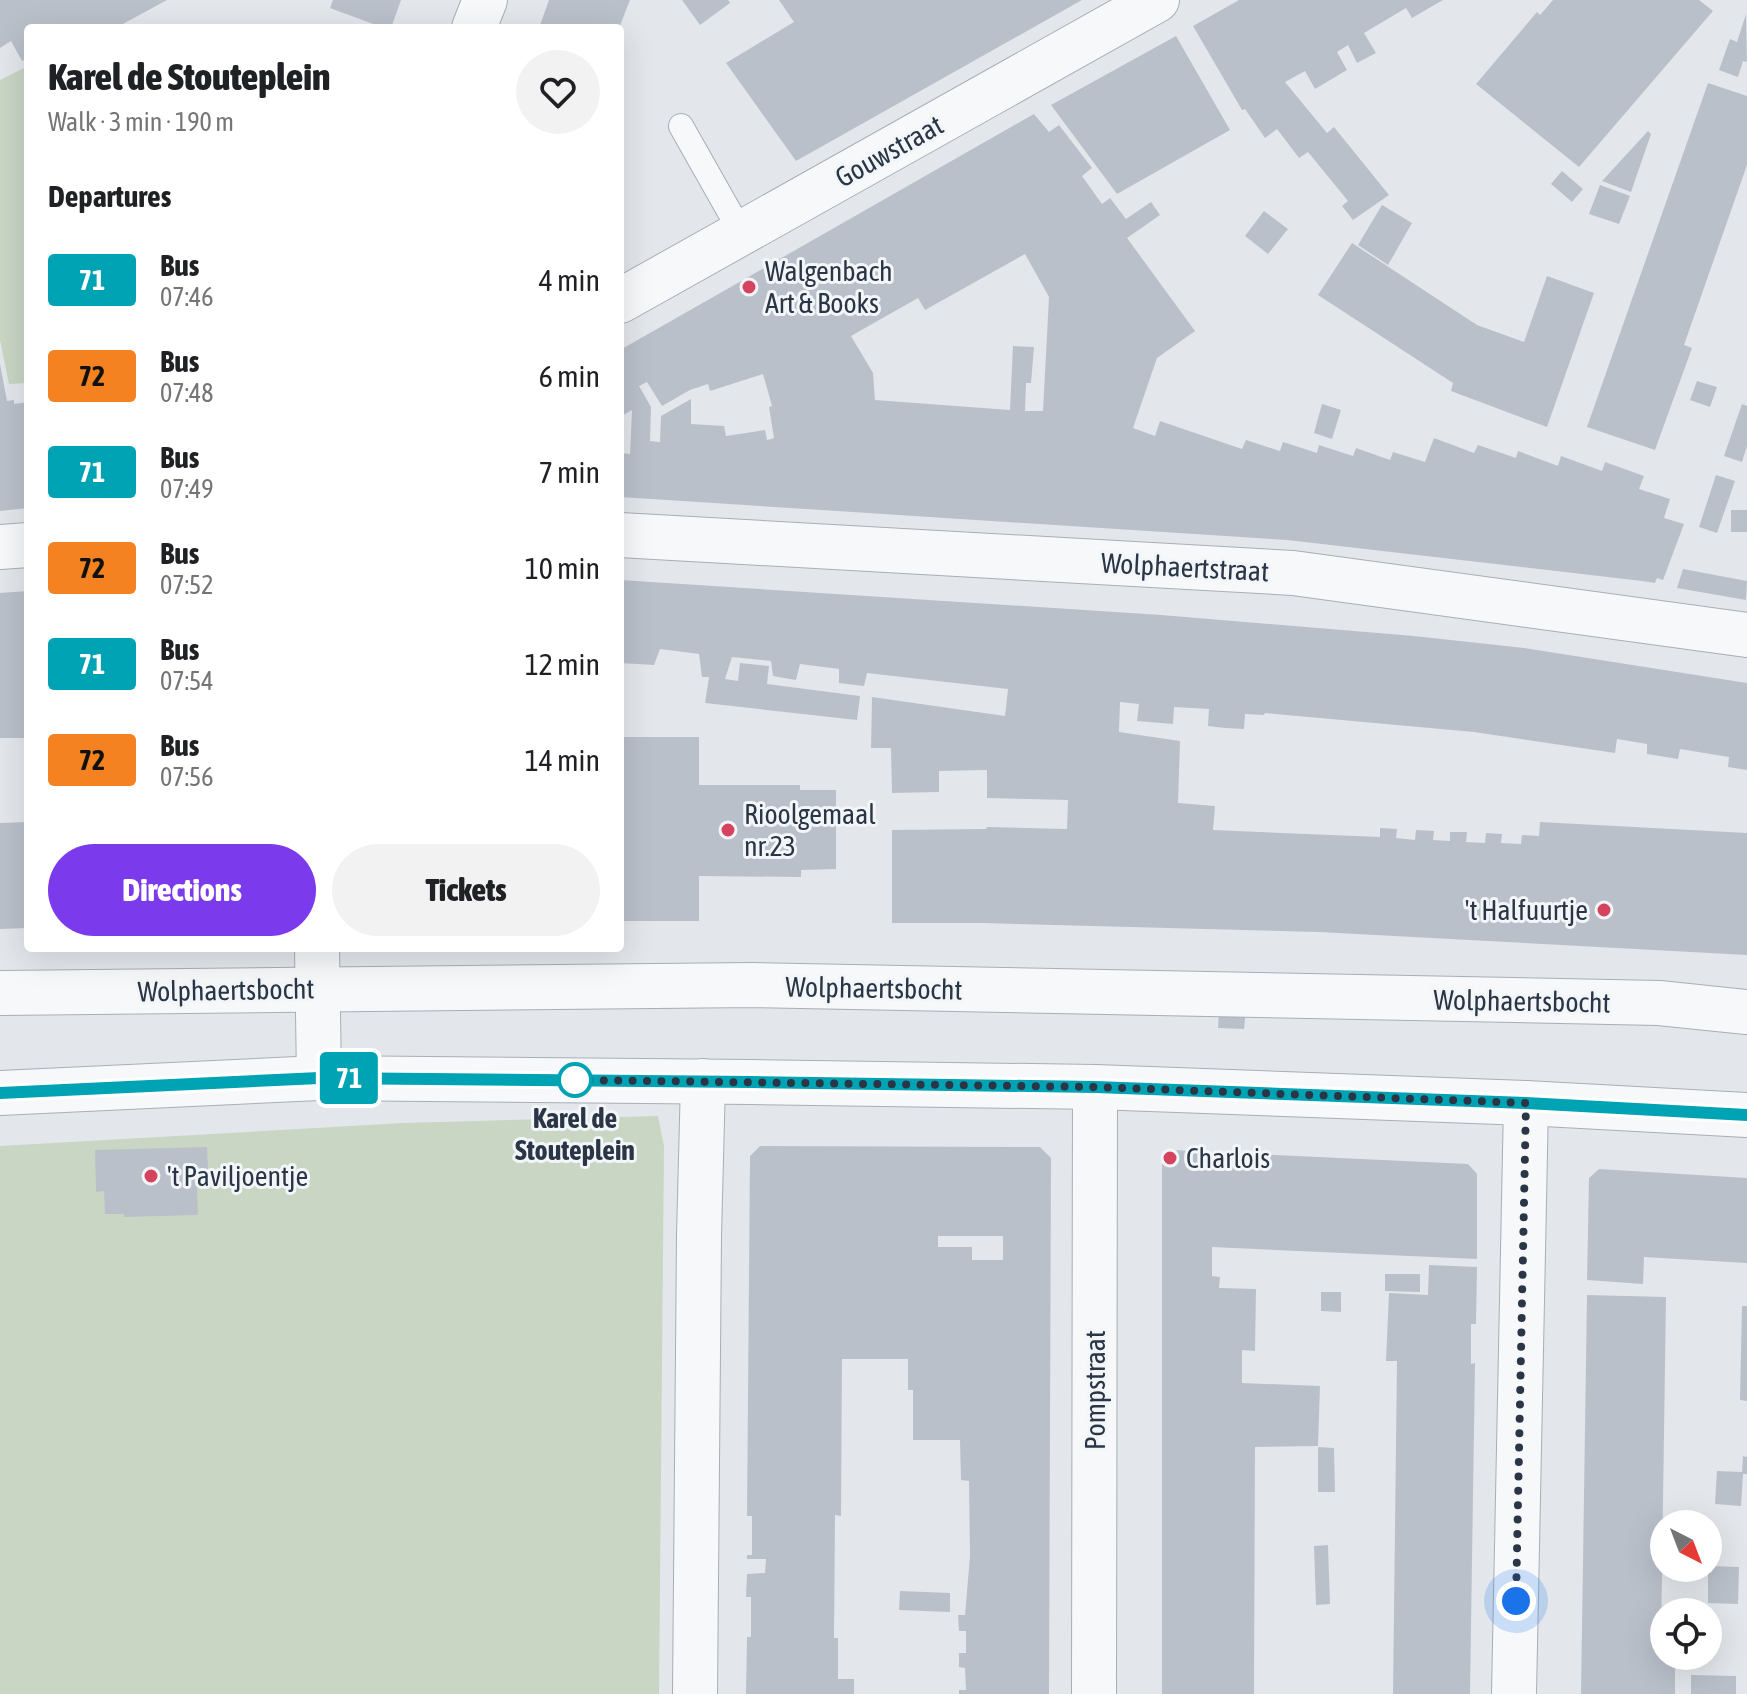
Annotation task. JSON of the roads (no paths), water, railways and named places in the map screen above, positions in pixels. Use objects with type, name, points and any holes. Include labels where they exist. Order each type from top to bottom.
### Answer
[{"type":"street","points":[[476,24],[485,0]]},
{"type":"street","name":"Gouwstraat","points":[[624,299],[1157,0]]},
{"type":"street","name":"Wolphaertstraat","points":[[624,535],[1293,573],[1747,635]]},
{"type":"street","points":[[0,547],[24,545]]},
{"type":"street","points":[[317,968],[319,1078]]},
{"type":"street","name":"Wolphaertsbocht","points":[[0,993],[317,968],[753,985],[1659,1003],[1747,1012]]},
{"type":"street","points":[[0,1093],[319,1078],[703,1081],[1095,1087],[1526,1103],[1747,1115]]},
{"type":"street","points":[[695,1694],[703,1081]]},
{"type":"street","name":"Pompstraat","points":[[1094,1694],[1095,1087]]},
{"type":"street","points":[[1514,1694],[1526,1103]]},
{"type":"lane","points":[[681,126],[742,234]]},
{"type":"place","name":"Walgenbach Art & Books","points":[[749,287]]},
{"type":"place","name":"Rioolgemaal nr.23","points":[[728,830]]},
{"type":"place","name":"'t Halfuurtje","points":[[1604,910]]},
{"type":"place","name":"Karel de Stouteplein","points":[[575,1080]]},
{"type":"place","name":"Charlois","points":[[1170,1158]]},
{"type":"place","name":"'t Paviljoentje","points":[[151,1176]]}]
